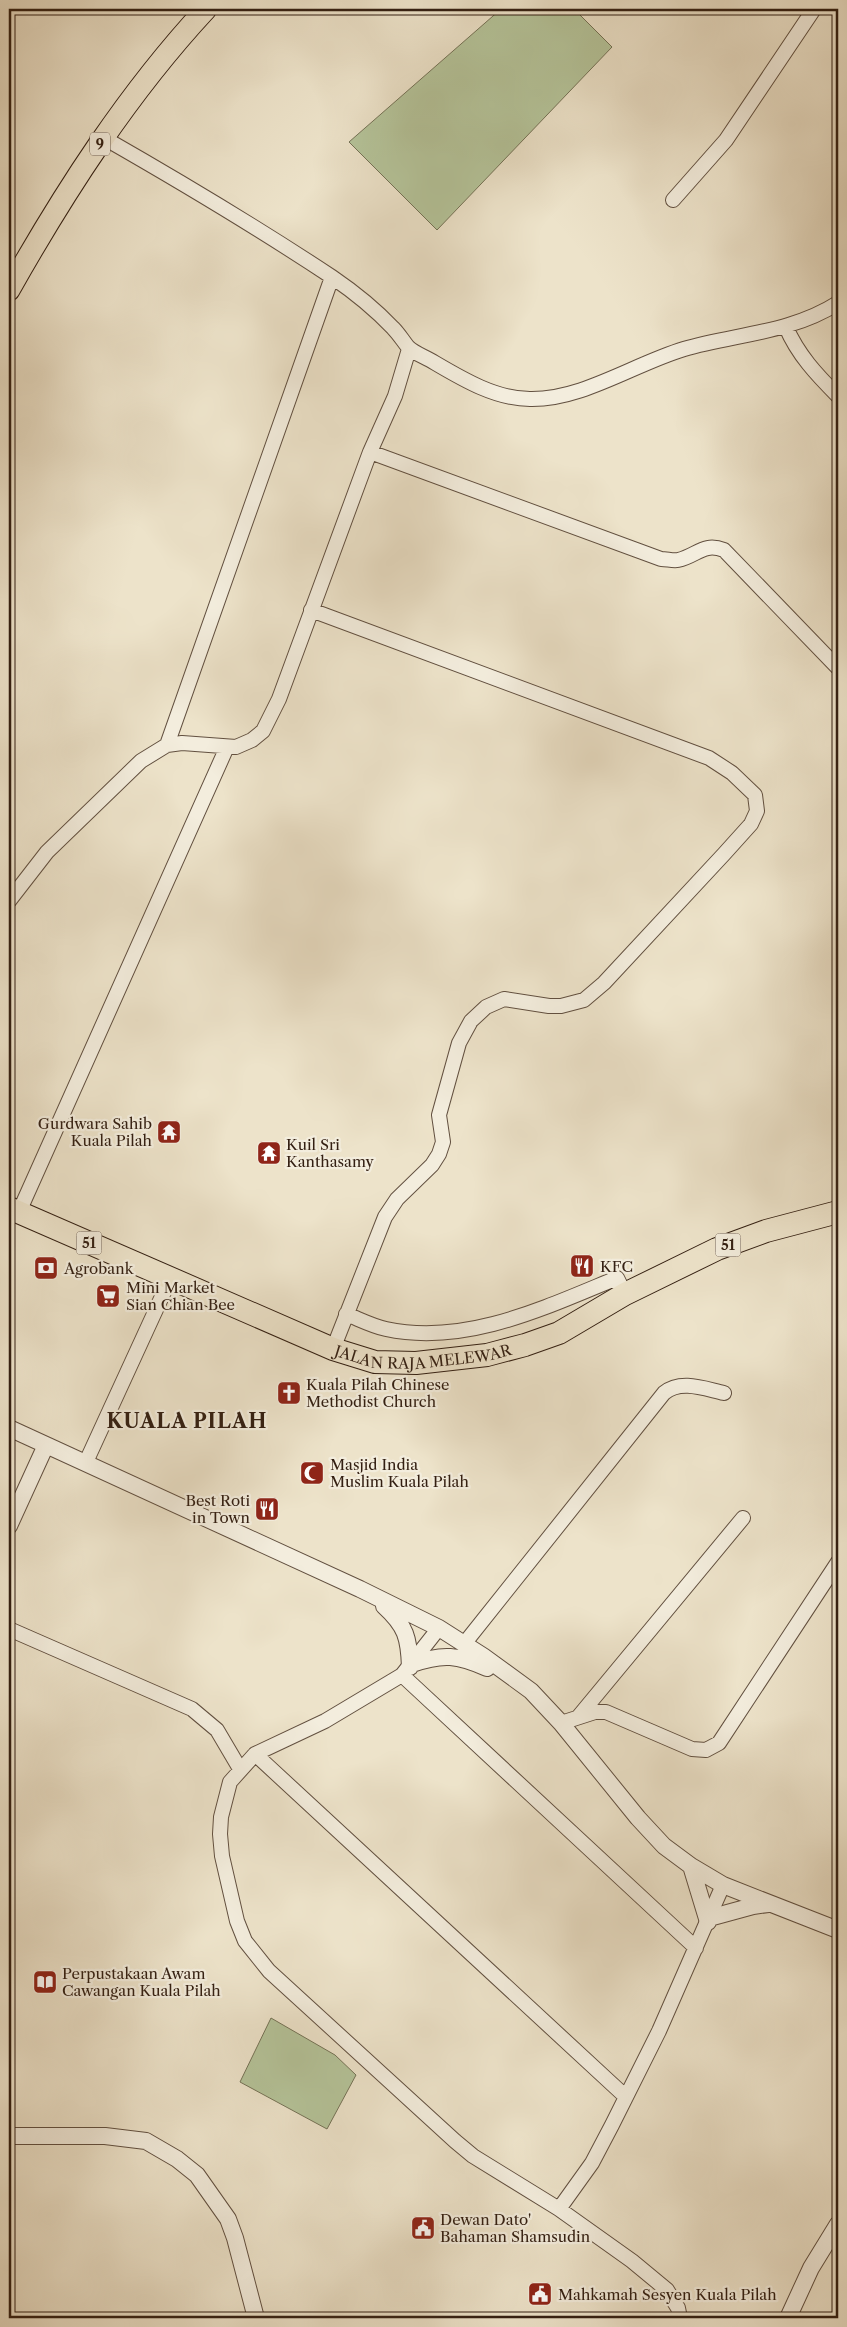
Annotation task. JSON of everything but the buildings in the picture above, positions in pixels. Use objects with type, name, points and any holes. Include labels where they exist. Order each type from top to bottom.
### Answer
[{"type":"highway","name":"JALAN RAJA MELEWAR","points":[[14,1210],[333,1349],[375,1362],[416,1363],[487,1355],[525,1345],[559,1333],[625,1294],[717,1249],[766,1231],[838,1212]]},
{"type":"main road","name":"9","points":[[12,280],[104,138],[159,62],[206,9]]},
{"type":"street","points":[[673,200],[726,140],[814,9]]},
{"type":"street","points":[[104,138],[210,199],[332,277],[368,302],[395,330],[409,349],[482,387],[526,399],[550,399],[571,394],[640,365],[703,344],[786,327],[808,320],[838,303]]},
{"type":"street","points":[[167,745],[332,277]]},
{"type":"street","points":[[786,327],[794,346],[838,396]]},
{"type":"street","points":[[9,901],[48,852],[113,786],[141,761],[167,745],[182,743],[236,747],[252,740],[263,731],[279,699],[370,452],[395,396],[409,349]]},
{"type":"street","points":[[370,452],[661,559],[676,560],[705,547],[714,546],[724,550],[838,668]]},
{"type":"street","points":[[311,610],[709,758],[732,773],[755,796],[757,811],[751,824],[717,862],[604,983],[584,1000],[561,1006],[549,1006],[504,999],[486,1007],[471,1022],[460,1042],[439,1114],[444,1142],[439,1154],[432,1165],[397,1199],[385,1217],[333,1349]]},
{"type":"street","points":[[14,1210],[227,747]]},
{"type":"street","points":[[346,1314],[384,1328],[422,1334],[475,1328],[529,1314],[616,1278],[625,1294]]},
{"type":"street","points":[[86,1462],[170,1279]]},
{"type":"street","points":[[464,1644],[664,1393],[671,1387],[688,1385],[724,1393]]},
{"type":"street","points":[[9,1428],[360,1588],[439,1628],[531,1691],[562,1723],[638,1818],[664,1846],[691,1866],[723,1885],[838,1930]]},
{"type":"street","points":[[9,1526],[46,1445]]},
{"type":"street","points":[[578,1717],[744,1518]]},
{"type":"street","points":[[562,1723],[595,1712],[606,1712],[692,1749],[712,1748],[720,1743],[838,1562]]},
{"type":"street","points":[[360,1588],[378,1600],[397,1618],[408,1637],[408,1668],[696,1948]]},
{"type":"street","points":[[408,1668],[439,1628]]},
{"type":"street","points":[[9,1629],[192,1710],[217,1730],[240,1769]]},
{"type":"street","points":[[531,1691],[467,1659],[439,1656],[408,1668],[325,1721],[255,1754],[230,1782],[220,1834],[222,1856],[237,1921],[245,1941],[269,1971],[455,2141],[474,2156],[559,2209],[652,2278],[667,2290],[678,2308],[680,2318]]},
{"type":"street","points":[[255,1754],[626,2097]]},
{"type":"street","points":[[691,1866],[709,1920]]},
{"type":"street","points":[[559,2209],[592,2162],[626,2097],[709,1920],[723,1885]]},
{"type":"street","points":[[709,1920],[753,1906],[770,1904]]},
{"type":"street","points":[[9,2136],[105,2136],[146,2141],[177,2159],[197,2175],[228,2219],[235,2238],[256,2318]]},
{"type":"street","points":[[788,2318],[811,2268],[838,2224]]},
{"type":"green space","points":[[501,9],[574,9],[612,47],[437,230],[349,142]]},
{"type":"green space","points":[[271,2018],[335,2055],[356,2075],[327,2129],[240,2082]]},
{"type":"place","name":"Gurdwara Sahib Kuala Pilah","points":[[169,1132]]},
{"type":"place","name":"Kuil Sri Kanthasamy","points":[[269,1153]]},
{"type":"place","name":"KFC","points":[[582,1266]]},
{"type":"place","name":"Agrobank","points":[[46,1268]]},
{"type":"place","name":"Mini Market Sian Chian Bee","points":[[108,1296]]},
{"type":"place","name":"Kuala Pilah Chinese Methodist Church","points":[[289,1393]]},
{"type":"place","name":"Masjid India Muslim Kuala Pilah","points":[[312,1473]]},
{"type":"place","name":"Best Roti in Town","points":[[267,1509]]},
{"type":"place","name":"Perpustakaan Awam Cawangan Kuala Pilah","points":[[45,1982]]},
{"type":"place","name":"Dewan Dato' Bahaman Shamsudin","points":[[423,2228]]},
{"type":"place","name":"Mahkamah Sesyen Kuala Pilah","points":[[540,2294]]},
{"type":"district","name":"KUALA PILAH","points":[[187,1421]]}]
